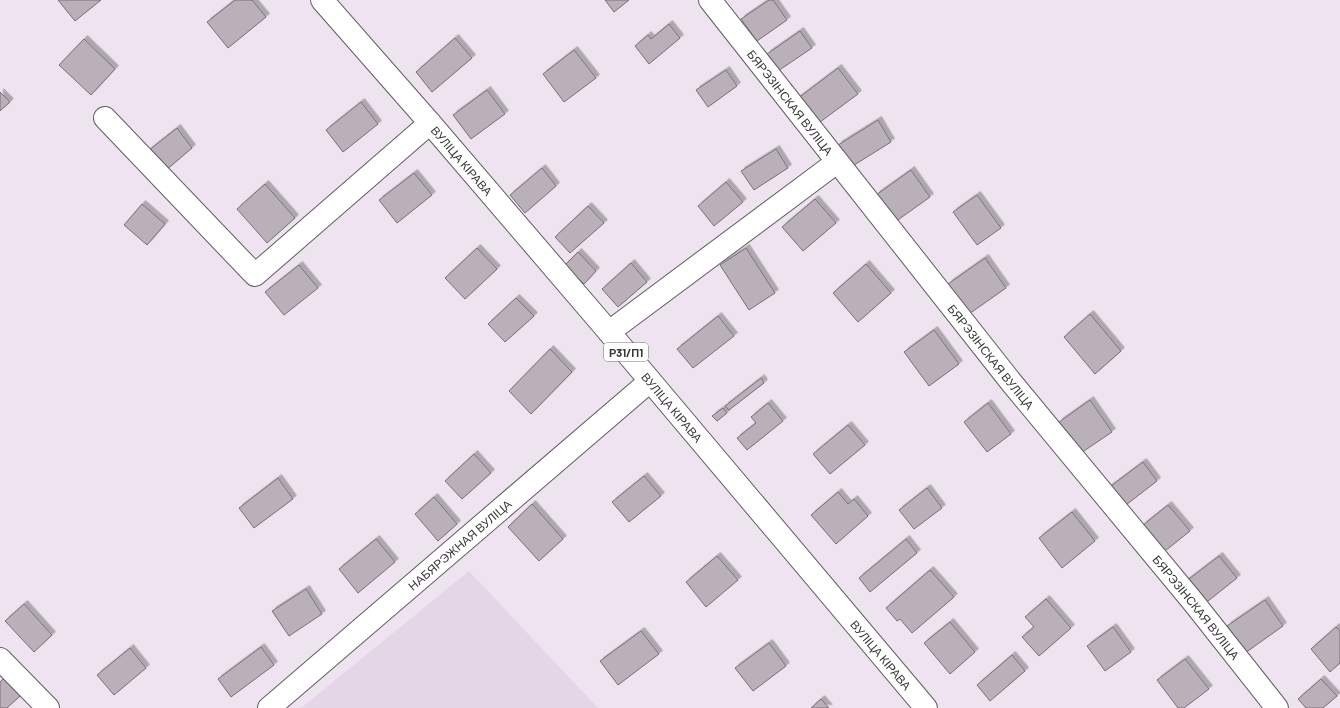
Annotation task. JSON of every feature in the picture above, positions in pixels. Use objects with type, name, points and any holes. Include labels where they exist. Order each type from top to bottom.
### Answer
[{"type":"street","name":"ВУЛІЦА КІРАВА","points":[[322,0],[430,122],[926,708]]},
{"type":"street","name":"БЯРЭЗІНСКАЯ ВУЛІЦА","points":[[715,3],[837,162],[1011,382],[1194,603],[1278,708]]},
{"type":"street","points":[[105,118],[255,275],[430,122]]},
{"type":"street","points":[[609,332],[837,162]]},
{"type":"street","name":"НАБЯРЭЖНАЯ ВУЛІЦА","points":[[269,708],[650,381]]},
{"type":"street","points":[[0,659],[48,708]]},
{"type":"shaded area","points":[[469,571],[598,708],[301,708]]},
{"type":"building","points":[[58,0],[101,0],[75,21]]},
{"type":"building","points":[[235,0],[252,0],[266,17],[228,48],[207,22]]},
{"type":"building","points":[[605,0],[629,0],[614,12]]},
{"type":"building","points":[[769,0],[773,0],[787,20],[757,41],[741,19]]},
{"type":"building","points":[[669,24],[680,38],[649,64],[635,46],[648,35],[651,39]]},
{"type":"building","points":[[800,31],[812,48],[778,71],[767,54]]},
{"type":"building","points":[[455,38],[472,58],[432,92],[416,72]]},
{"type":"building","points":[[84,39],[115,69],[91,95],[59,65]]},
{"type":"building","points":[[574,50],[596,78],[564,102],[543,74]]},
{"type":"building","points":[[838,68],[858,94],[816,125],[797,99]]},
{"type":"building","points":[[726,70],[737,86],[708,107],[696,90]]},
{"type":"building","points":[[487,90],[505,114],[471,139],[453,115]]},
{"type":"building","points":[[0,92],[10,102],[0,111]]},
{"type":"building","points":[[361,102],[378,124],[343,152],[326,130]]},
{"type":"building","points":[[878,120],[891,142],[851,167],[838,145]]},
{"type":"building","points":[[177,128],[192,148],[165,171],[148,151]]},
{"type":"building","points":[[776,149],[788,168],[754,190],[741,171]]},
{"type":"building","points":[[542,168],[556,186],[525,213],[510,195]]},
{"type":"building","points":[[911,170],[930,197],[895,222],[876,195]]},
{"type":"building","points":[[414,173],[432,195],[397,223],[379,200]]},
{"type":"building","points":[[726,182],[743,202],[714,226],[698,206]]},
{"type":"building","points":[[265,184],[295,218],[267,243],[237,209]]},
{"type":"building","points":[[977,195],[1001,228],[977,245],[953,212]]},
{"type":"building","points":[[815,199],[836,223],[803,251],[782,227]]},
{"type":"building","points":[[142,204],[165,224],[147,245],[124,225]]},
{"type":"building","points":[[588,206],[604,223],[570,253],[555,237]]},
{"type":"building","points":[[477,248],[497,269],[465,299],[445,278]]},
{"type":"building","points":[[746,248],[775,293],[749,310],[720,265]]},
{"type":"building","points":[[578,252],[596,271],[584,284],[565,265]]},
{"type":"building","points":[[985,258],[1006,288],[969,314],[948,284]]},
{"type":"building","points":[[631,263],[647,282],[618,307],[602,289]]},
{"type":"building","points":[[866,264],[891,293],[858,322],[833,293]]},
{"type":"building","points":[[299,265],[318,288],[284,315],[265,292]]},
{"type":"building","points":[[516,298],[534,316],[505,342],[488,324]]},
{"type":"building","points":[[1090,314],[1121,351],[1095,374],[1064,337]]},
{"type":"building","points":[[718,316],[734,336],[693,368],[677,349]]},
{"type":"building","points":[[934,330],[959,364],[929,386],[904,352]]},
{"type":"building","points":[[550,349],[572,372],[531,414],[509,391]]},
{"type":"building","points":[[761,378],[764,383],[729,410],[725,406]]},
{"type":"building","points":[[1090,400],[1112,432],[1081,453],[1059,422]]},
{"type":"building","points":[[768,403],[783,421],[747,450],[737,438],[756,423],[751,417]]},
{"type":"building","points":[[988,403],[1011,434],[987,452],[964,422]]},
{"type":"building","points":[[723,408],[727,413],[717,421],[712,416]]},
{"type":"building","points":[[848,425],[865,445],[830,474],[813,454]]},
{"type":"building","points":[[474,454],[491,473],[462,499],[445,481]]},
{"type":"building","points":[[1143,462],[1157,481],[1122,508],[1107,489]]},
{"type":"building","points":[[644,476],[661,496],[629,522],[612,502]]},
{"type":"building","points":[[278,478],[293,499],[254,528],[239,508]]},
{"type":"building","points":[[927,488],[942,508],[914,529],[899,510]]},
{"type":"building","points":[[838,492],[848,504],[854,499],[868,516],[836,544],[811,515]]},
{"type":"building","points":[[434,497],[457,524],[438,541],[415,514]]},
{"type":"building","points":[[532,504],[563,539],[539,561],[508,527]]},
{"type":"building","points":[[1168,505],[1190,531],[1165,551],[1143,525]]},
{"type":"building","points":[[1072,512],[1095,541],[1062,568],[1039,538]]},
{"type":"building","points":[[376,539],[395,562],[358,593],[339,569]]},
{"type":"building","points":[[906,539],[917,553],[870,592],[859,578]]},
{"type":"building","points":[[717,556],[738,580],[706,607],[686,582]]},
{"type":"building","points":[[1219,556],[1237,578],[1203,605],[1185,582]]},
{"type":"building","points":[[930,570],[954,597],[912,633],[900,619],[897,621],[886,608]]},
{"type":"building","points":[[306,589],[322,614],[289,636],[272,611]]},
{"type":"building","points":[[1046,599],[1071,628],[1039,656],[1022,637],[1034,627],[1025,617]]},
{"type":"building","points":[[1265,600],[1283,626],[1245,653],[1227,626]]},
{"type":"building","points":[[24,604],[52,635],[34,652],[5,621]]},
{"type":"building","points":[[950,622],[975,652],[950,674],[924,643]]},
{"type":"building","points":[[1113,627],[1131,652],[1105,671],[1087,646]]},
{"type":"building","points":[[1336,627],[1340,631],[1340,663],[1330,672],[1311,649]]},
{"type":"building","points":[[641,631],[659,654],[618,685],[600,661]]},
{"type":"building","points":[[769,643],[786,666],[753,691],[735,668]]},
{"type":"building","points":[[261,647],[274,665],[231,697],[218,679]]},
{"type":"building","points":[[130,648],[146,668],[114,695],[97,675]]},
{"type":"building","points":[[1012,655],[1025,671],[990,701],[977,685]]},
{"type":"building","points":[[1185,659],[1209,689],[1184,708],[1178,708],[1157,680]]},
{"type":"building","points":[[4,678],[21,695],[7,708],[0,708],[0,682]]},
{"type":"building","points":[[1321,679],[1337,696],[1323,708],[1306,708],[1298,699]]},
{"type":"building","points":[[821,699],[829,708],[811,708]]}]
